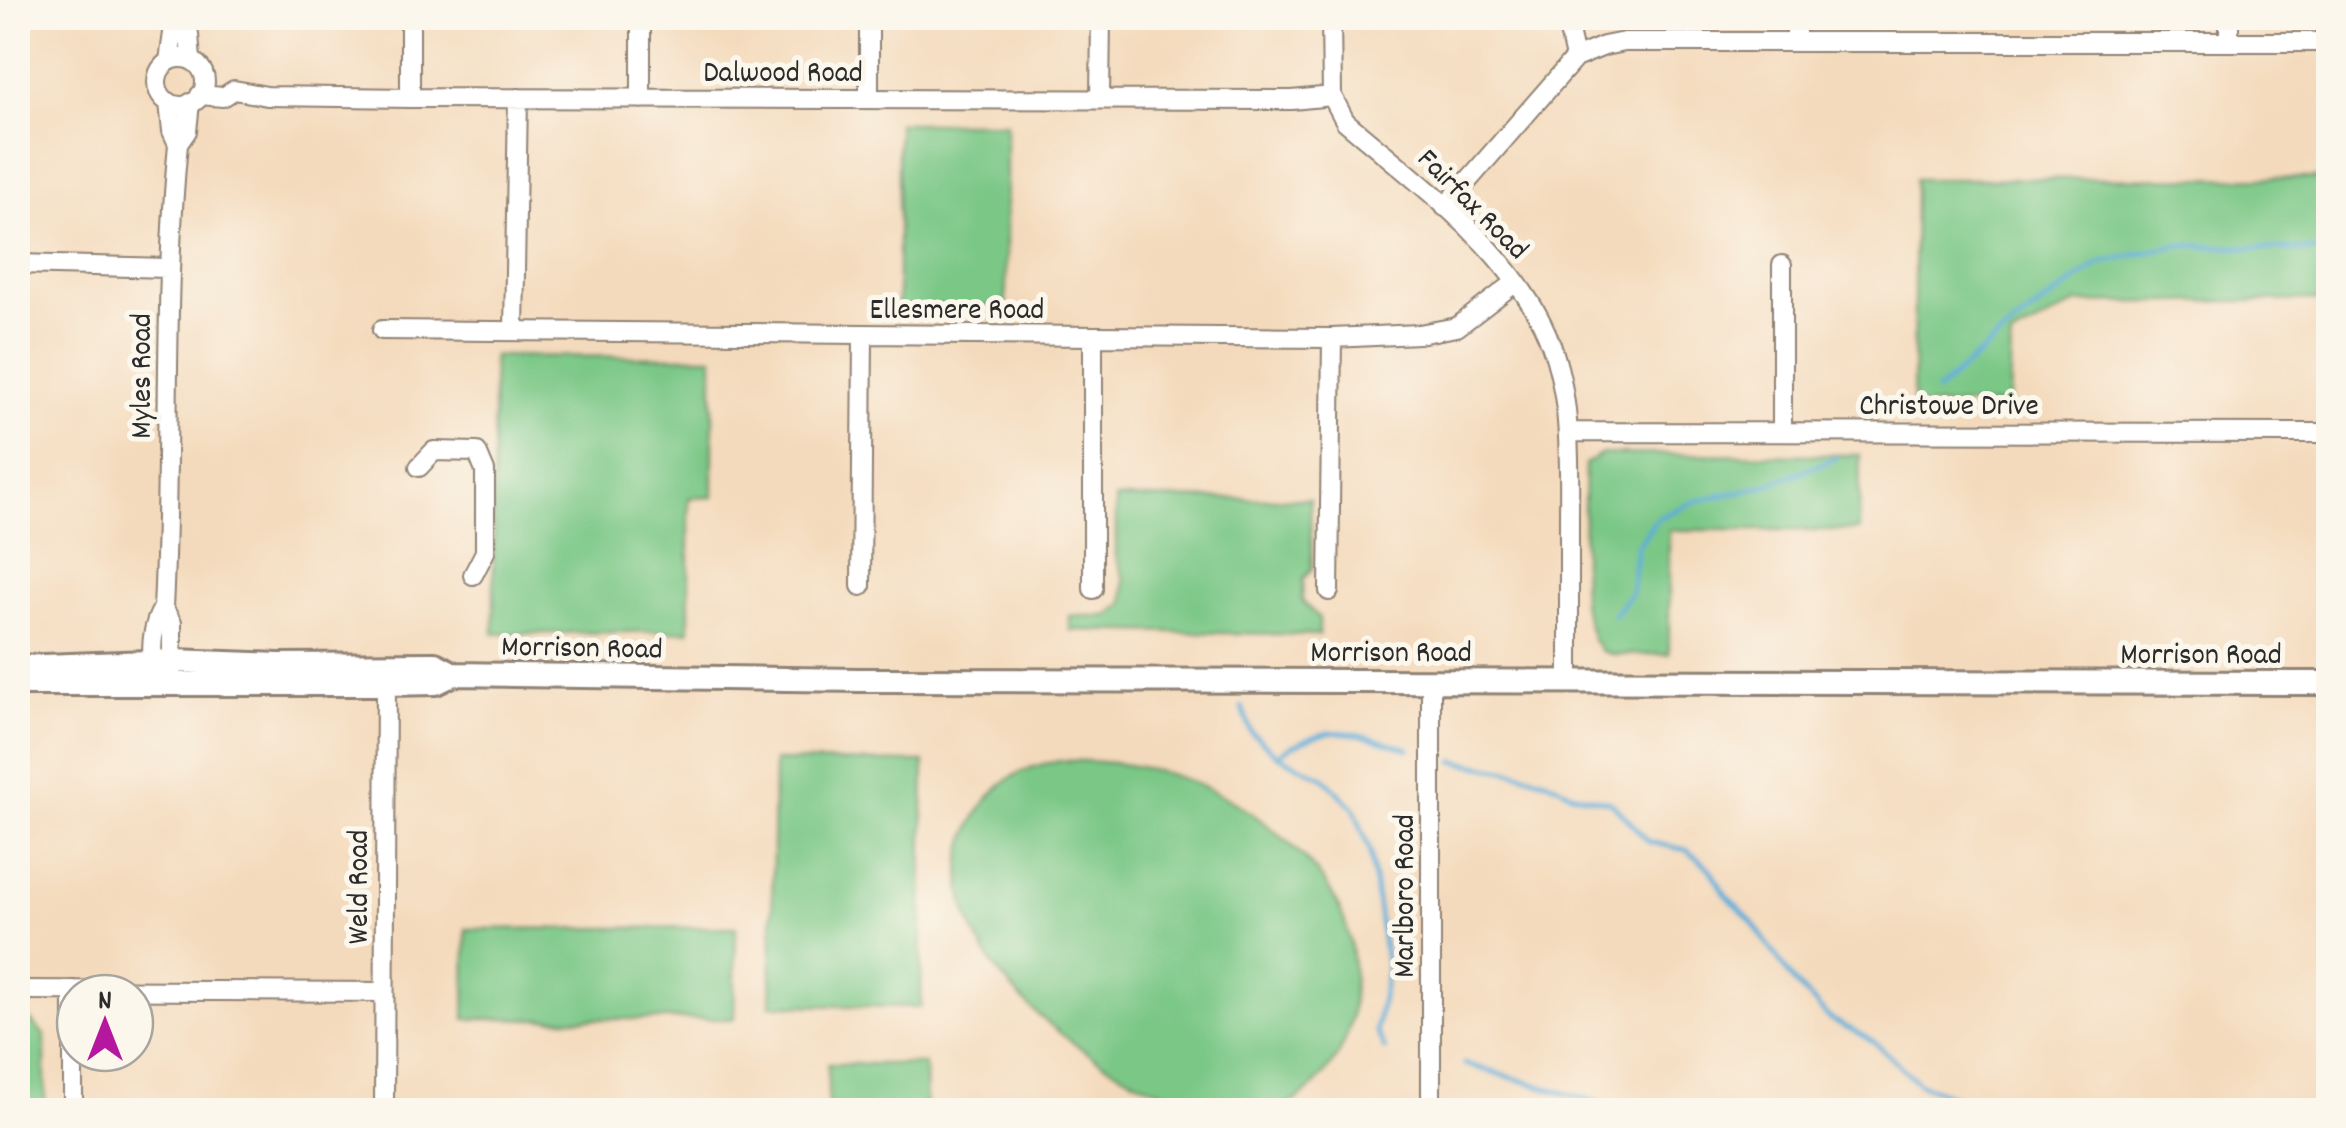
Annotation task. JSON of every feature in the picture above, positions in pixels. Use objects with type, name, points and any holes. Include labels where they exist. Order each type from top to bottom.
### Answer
[{"type":"main road","name":"Morrison Road","points":[[18,667],[163,662],[386,674]]},
{"type":"main road","name":"Morrison Road","points":[[18,684],[165,686],[386,674],[435,664],[454,674],[860,680],[2328,683]]},
{"type":"street","name":"Myles Road","points":[[163,662],[156,619],[163,608],[168,268],[178,144],[172,131],[169,102],[159,92],[157,78],[169,61],[172,33],[179,18]]},
{"type":"street","name":"Myles Road","points":[[178,144],[187,131],[195,100],[197,67],[189,34],[179,18]]},
{"type":"street","points":[[410,18],[410,98]]},
{"type":"street","points":[[641,18],[641,99]]},
{"type":"street","points":[[869,98],[870,18]]},
{"type":"street","points":[[1100,99],[1101,18]]},
{"type":"street","points":[[1331,18],[1332,96]]},
{"type":"street","points":[[1566,18],[1576,58]]},
{"type":"street","points":[[1796,18],[1796,42]]},
{"type":"street","points":[[2230,18],[2230,42]]},
{"type":"street","points":[[1445,207],[1576,58],[1624,42],[2328,42]]},
{"type":"street","points":[[169,61],[197,67]]},
{"type":"street","name":"Dalwood Road","points":[[197,67],[227,81],[234,90],[267,96],[1292,100],[1332,96]]},
{"type":"street","name":"Dalwood Road","points":[[195,100],[223,97],[234,90]]},
{"type":"street","name":"Fairfax Road","points":[[1332,96],[1345,121],[1445,207],[1516,282],[1550,341],[1562,386],[1568,432],[1569,682]]},
{"type":"street","points":[[514,330],[518,98]]},
{"type":"street","points":[[169,102],[176,105],[195,100]]},
{"type":"street","points":[[18,264],[168,268]]},
{"type":"street","points":[[1782,265],[1782,431]]},
{"type":"street","name":"Ellesmere Road","points":[[382,330],[1332,338],[1419,334],[1457,327],[1516,282]]},
{"type":"street","points":[[861,586],[863,336]]},
{"type":"street","points":[[1092,590],[1093,336]]},
{"type":"street","points":[[1329,591],[1332,338]]},
{"type":"street","name":"Christowe Drive","points":[[1568,432],[2328,433]]},
{"type":"street","points":[[419,467],[434,451],[477,452],[485,471],[485,552],[473,575]]},
{"type":"street","points":[[163,662],[165,686]]},
{"type":"street","name":"Weld Road","points":[[384,1110],[386,674]]},
{"type":"street","name":"Marlboro Road","points":[[1431,682],[1431,1110]]},
{"type":"street","points":[[18,990],[55,990]]},
{"type":"street","points":[[155,991],[384,992]]},
{"type":"street","points":[[73,1073],[73,1110]]},
{"type":"green space","points":[[898,123],[1006,123],[1006,306],[898,307]]},
{"type":"green space","points":[[2328,178],[2328,300],[2077,303],[2011,338],[2009,404],[1913,406],[1915,179]]},
{"type":"green space","points":[[493,356],[713,357],[713,497],[689,498],[689,631],[494,634]]},
{"type":"green space","points":[[1602,454],[1860,455],[1859,530],[1669,530],[1669,654],[1614,655],[1601,651],[1593,640],[1582,603],[1585,464]]},
{"type":"green space","points":[[1116,498],[1310,499],[1312,569],[1303,579],[1302,601],[1319,618],[1319,635],[1070,630],[1070,616],[1108,616],[1124,603],[1124,579],[1116,557]]},
{"type":"green space","points":[[774,761],[924,762],[921,1007],[771,1005]]},
{"type":"green space","points":[[1059,761],[1119,764],[1201,786],[1252,814],[1315,870],[1340,910],[1348,932],[1354,981],[1347,1035],[1321,1078],[1302,1095],[1272,1110],[1221,1108],[1164,1092],[1105,1064],[1050,1025],[1005,979],[973,929],[960,876],[972,824],[988,799],[1007,780],[1030,768]]},
{"type":"green space","points":[[736,927],[734,1019],[465,1019],[466,929]]},
{"type":"green space","points":[[18,1019],[29,1019],[45,1036],[45,1110],[18,1110]]},
{"type":"green space","points":[[828,1064],[925,1064],[926,1110],[828,1110]]},
{"type":"waterway","points":[[1937,391],[2004,333],[2099,263],[2178,245],[2328,251]]},
{"type":"waterway","points":[[1614,615],[1631,593],[1637,546],[1657,518],[1699,500],[1761,487],[1836,458]]},
{"type":"waterway","points":[[1242,707],[1251,732],[1277,755],[1313,737],[1342,732],[1409,749]]},
{"type":"waterway","points":[[1277,755],[1324,778],[1354,808],[1370,851],[1387,970],[1376,1031],[1385,1049]]},
{"type":"waterway","points":[[1454,761],[1546,780],[1571,793],[1611,802],[1649,842],[1687,850],[1710,869],[1795,983],[1829,1018],[1873,1041],[1918,1083],[1965,1101],[2020,1110]]},
{"type":"waterway","points":[[1465,1064],[1602,1104],[1608,1110]]}]
